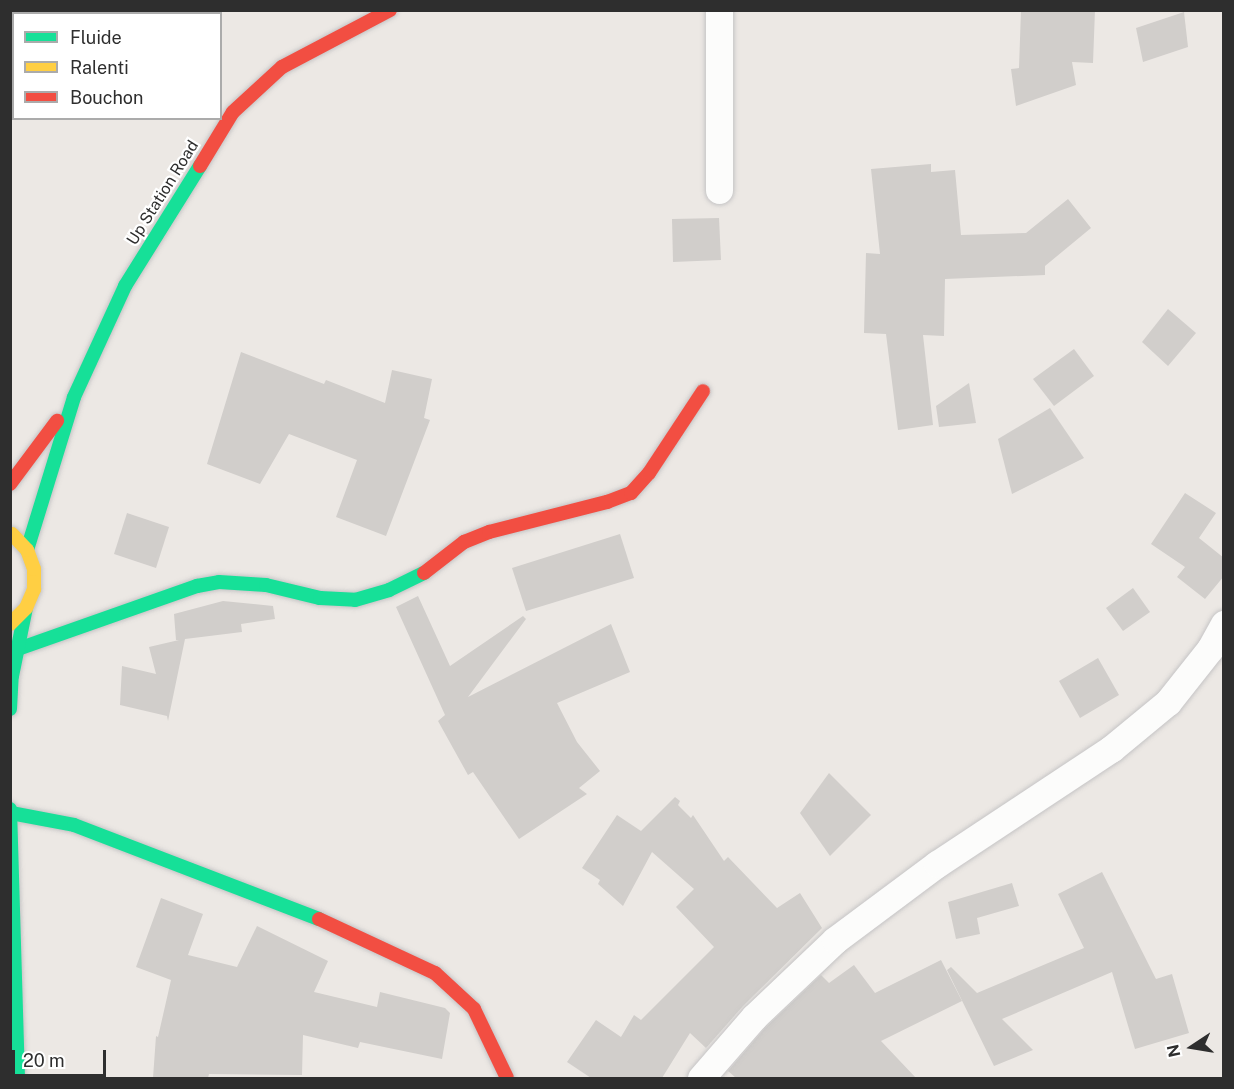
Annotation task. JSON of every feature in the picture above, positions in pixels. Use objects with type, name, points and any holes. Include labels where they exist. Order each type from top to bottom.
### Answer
[{"type":"main road","name":"Up Station Road","points":[[74,397],[125,286],[233,112],[282,67],[372,14]]},
{"type":"main road","points":[[222,105],[233,112]]},
{"type":"main road","points":[[18,648],[198,586],[219,582],[266,585],[320,598],[355,600],[389,591],[429,570],[464,542],[489,532],[607,502],[631,493],[649,473],[704,391]]},
{"type":"main road","points":[[10,484],[74,397]]},
{"type":"main road","points":[[27,550],[74,397]]},
{"type":"main road","points":[[10,533],[27,550],[34,569],[34,589],[26,608],[12,676],[10,709]]},
{"type":"main road","points":[[10,624],[26,608]]},
{"type":"main road","points":[[18,1078],[11,811],[74,825],[177,863],[348,931],[435,973],[474,1009],[499,1057],[507,1078]]},
{"type":"street","points":[[719,10],[719,190]]},
{"type":"street","points":[[701,1078],[754,1017],[835,940],[937,864],[1111,749],[1168,702],[1209,649],[1224,624]]},
{"type":"building","points":[[1021,10],[1095,10],[1093,63],[1072,62],[1076,85],[1016,106],[1011,69],[1019,68]]},
{"type":"building","points":[[1184,12],[1188,47],[1143,62],[1136,28]]},
{"type":"building","points":[[931,164],[931,172],[955,170],[961,235],[1026,233],[1068,199],[1091,228],[1045,266],[1045,275],[945,279],[944,336],[923,335],[933,425],[898,430],[886,334],[864,333],[866,253],[880,254],[871,169]]},
{"type":"building","points":[[719,218],[721,260],[673,262],[672,219]]},
{"type":"building","points":[[1168,309],[1196,333],[1168,366],[1142,342]]},
{"type":"building","points":[[1074,349],[1094,376],[1054,406],[1033,379]]},
{"type":"building","points":[[241,352],[324,384],[326,380],[385,403],[392,370],[432,379],[424,418],[430,420],[386,536],[336,517],[357,460],[289,434],[260,484],[207,464]]},
{"type":"building","points":[[969,383],[976,423],[939,427],[936,406]]},
{"type":"building","points":[[1050,408],[1084,458],[1012,494],[998,439]]},
{"type":"building","points":[[1185,493],[1216,513],[1199,538],[1224,558],[1224,576],[1205,599],[1177,577],[1185,567],[1151,544]]},
{"type":"building","points":[[127,513],[169,527],[156,568],[114,554]]},
{"type":"building","points":[[620,534],[634,578],[526,611],[512,568]]},
{"type":"building","points":[[1133,588],[1150,612],[1123,631],[1106,608]]},
{"type":"building","points":[[418,596],[450,666],[523,616],[526,619],[468,697],[611,624],[630,672],[557,703],[577,742],[600,771],[579,788],[587,794],[519,839],[473,772],[468,775],[438,721],[445,715],[396,607]]},
{"type":"building","points":[[223,601],[273,606],[275,619],[241,624],[242,632],[185,639],[168,721],[167,716],[120,705],[122,666],[156,674],[149,647],[179,640],[176,640],[174,614]]},
{"type":"building","points":[[1098,658],[1119,695],[1080,718],[1059,681]]},
{"type":"building","points":[[829,773],[871,815],[830,856],[800,813]]},
{"type":"building","points":[[675,797],[680,801],[678,805],[691,818],[693,815],[724,861],[728,857],[777,908],[800,893],[822,928],[743,1006],[706,1048],[690,1033],[662,1078],[591,1078],[567,1062],[596,1020],[621,1037],[634,1015],[641,1020],[714,947],[676,907],[694,889],[652,852],[623,906],[598,884],[600,880],[582,868],[617,815],[641,831]]},
{"type":"building","points":[[1102,872],[1156,979],[1172,974],[1189,1033],[1135,1049],[1112,972],[1002,1019],[1033,1050],[994,1066],[947,970],[951,967],[977,993],[1084,948],[1058,894]]},
{"type":"building","points":[[1012,883],[1019,906],[977,918],[980,934],[956,939],[948,902]]},
{"type":"building","points":[[161,898],[203,914],[188,955],[237,967],[257,926],[328,961],[314,992],[377,1007],[380,992],[445,1008],[450,1013],[442,1059],[360,1042],[358,1048],[303,1035],[302,1075],[209,1074],[208,1078],[153,1078],[156,1036],[158,1037],[171,980],[136,967]]},
{"type":"building","points":[[941,960],[962,1001],[881,1041],[916,1078],[736,1078],[728,1071],[765,1028],[821,975],[829,983],[854,965],[875,993]]},
{"type":"traffic: fast","points":[[27,550],[74,397],[125,286],[200,166]]},
{"type":"traffic: fast","points":[[18,649],[197,586],[219,582],[266,585],[320,598],[355,600],[389,590],[424,573]]},
{"type":"traffic: fast","points":[[10,709],[12,676],[26,608]]},
{"type":"traffic: fast","points":[[10,809],[18,1078]]},
{"type":"traffic: fast","points":[[11,813],[74,825],[319,919]]},
{"type":"traffic: slow","points":[[10,624],[26,608],[34,589],[34,569],[27,550],[12,534]]},
{"type":"traffic: jam","points":[[200,166],[233,112],[282,67],[390,10]]},
{"type":"traffic: jam","points":[[424,573],[464,542],[489,532],[607,502],[631,493],[649,473],[703,391]]},
{"type":"traffic: jam","points":[[10,484],[57,421]]},
{"type":"traffic: jam","points":[[319,919],[435,973],[474,1009],[507,1078]]}]
